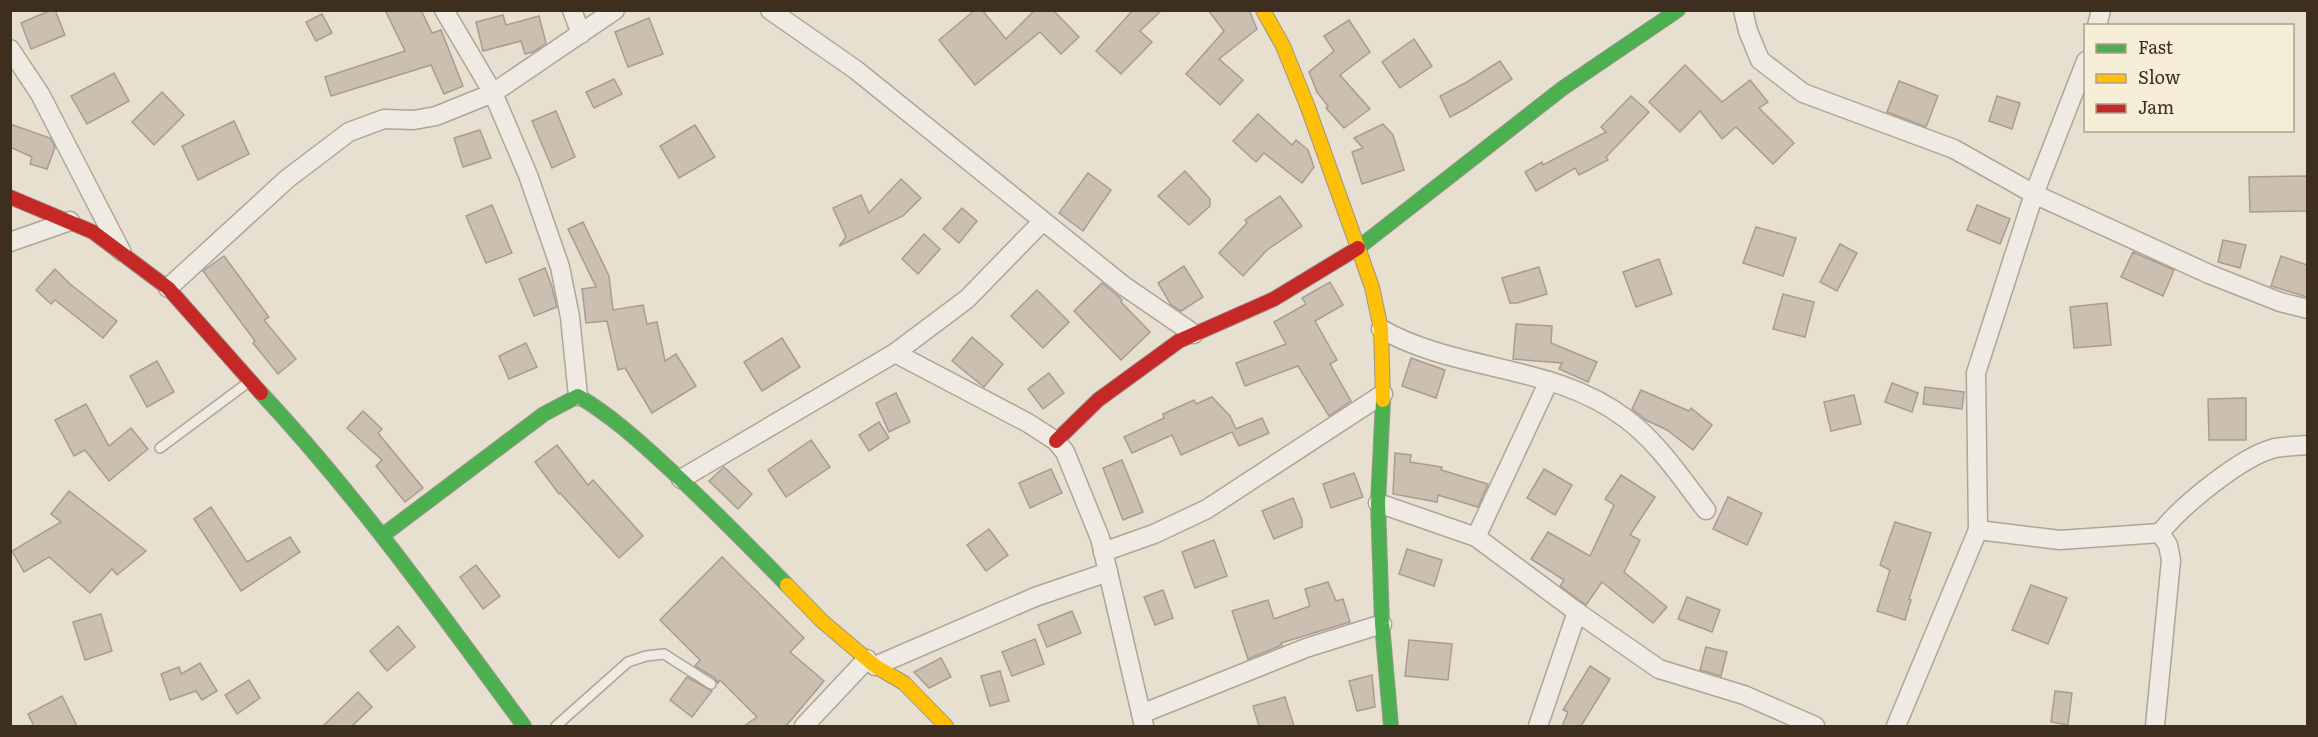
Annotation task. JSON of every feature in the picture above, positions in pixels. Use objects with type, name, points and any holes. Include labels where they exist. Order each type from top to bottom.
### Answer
[{"type":"street","points":[[444,10],[492,93],[528,175],[560,267],[570,317],[578,396]]},
{"type":"street","points":[[572,10],[581,34]]},
{"type":"street","points":[[168,288],[287,179],[349,132],[384,120],[414,120],[436,116],[492,93],[615,10]]},
{"type":"street","points":[[770,10],[856,70],[1042,222],[1124,286],[1194,334]]},
{"type":"street","points":[[1263,10],[1287,56],[1359,247],[1372,286],[1382,329],[1383,394],[1378,503],[1382,624],[1391,726]]},
{"type":"street","points":[[1056,441],[1098,400],[1164,351],[1194,334],[1274,298],[1359,247],[1563,88],[1678,10]]},
{"type":"street","points":[[1743,10],[1748,31],[1760,60],[1803,93],[1954,149],[2034,194],[2209,274],[2280,302],[2307,309]]},
{"type":"street","points":[[10,49],[40,94],[121,251]]},
{"type":"street","points":[[1896,726],[1978,530],[1976,373],[2034,194],[2084,64]]},
{"type":"street","points":[[10,197],[93,232],[168,288],[303,438],[383,535],[524,726]]},
{"type":"street","points":[[10,242],[70,221]]},
{"type":"street","points":[[681,479],[895,352],[967,298],[1042,222]]},
{"type":"street","points":[[1382,329],[1402,341],[1443,354],[1549,381],[1581,393],[1623,416],[1662,454],[1706,510]]},
{"type":"street","points":[[895,352],[1028,423],[1056,441],[1065,452],[1100,538],[1142,720],[1306,648],[1382,624]]},
{"type":"street","points":[[1476,537],[1549,381]]},
{"type":"street","points":[[1103,552],[1154,534],[1207,509],[1383,394]]},
{"type":"street","points":[[578,396],[604,412],[681,479],[822,621],[871,662],[904,683],[946,726]]},
{"type":"street","points":[[383,535],[445,491],[538,417],[555,405],[578,396]]},
{"type":"street","points":[[1978,530],[2060,540],[2160,533],[2173,517],[2231,471],[2273,449],[2307,446]]},
{"type":"street","points":[[1378,503],[1476,537],[1659,669],[1744,695],[1815,726]]},
{"type":"street","points":[[2155,726],[2171,560],[2168,545],[2160,533]]},
{"type":"street","points":[[804,726],[871,662],[1035,597],[1108,572]]},
{"type":"street","points":[[1538,726],[1577,612]]},
{"type":"lane","points":[[160,448],[250,381]]},
{"type":"lane","points":[[556,726],[628,662],[646,656],[664,654],[711,684]]},
{"type":"building","points":[[55,10],[65,35],[31,49],[21,23]]},
{"type":"building","points":[[385,10],[421,10],[432,33],[441,30],[463,86],[444,94],[431,65],[331,96],[325,77],[405,51]]},
{"type":"building","points":[[975,10],[982,10],[1006,39],[1035,10],[1053,10],[1079,37],[1061,54],[1040,32],[975,85],[939,40]]},
{"type":"building","points":[[1133,10],[1162,10],[1140,31],[1152,42],[1121,74],[1096,51]]},
{"type":"building","points":[[1208,10],[1249,10],[1257,29],[1219,59],[1243,80],[1220,105],[1186,74],[1224,31]]},
{"type":"building","points":[[322,14],[332,33],[316,41],[306,22]]},
{"type":"building","points":[[503,15],[506,25],[539,16],[546,43],[533,52],[525,54],[521,41],[483,51],[476,22]]},
{"type":"building","points":[[649,18],[663,54],[628,67],[615,32]]},
{"type":"building","points":[[1349,20],[1370,52],[1340,75],[1370,109],[1344,128],[1326,108],[1328,106],[1317,92],[1309,72],[1334,51],[1324,36]]},
{"type":"building","points":[[1414,39],[1432,66],[1400,88],[1382,62]]},
{"type":"building","points":[[1500,61],[1512,79],[1450,117],[1440,96]]},
{"type":"building","points":[[1685,65],[1722,102],[1750,80],[1768,102],[1759,108],[1794,143],[1773,164],[1736,127],[1722,139],[1700,111],[1680,132],[1649,102]]},
{"type":"building","points":[[114,73],[129,101],[87,124],[71,96]]},
{"type":"building","points":[[614,79],[622,94],[594,108],[586,92]]},
{"type":"building","points":[[1899,81],[1938,96],[1926,127],[1887,112]]},
{"type":"building","points":[[162,92],[184,115],[154,145],[132,122]]},
{"type":"building","points":[[1631,96],[1649,112],[1606,157],[1608,160],[1579,175],[1575,168],[1536,191],[1525,172],[1606,132],[1601,127]]},
{"type":"building","points":[[1997,96],[2020,103],[2012,129],[1989,121]]},
{"type":"building","points":[[556,111],[575,157],[552,168],[532,121]]},
{"type":"building","points":[[1258,114],[1292,145],[1296,140],[1308,150],[1314,167],[1302,183],[1264,153],[1256,162],[1233,141]]},
{"type":"building","points":[[234,121],[249,154],[198,180],[182,146]]},
{"type":"building","points":[[10,124],[50,138],[55,147],[47,169],[30,164],[32,157],[10,147]]},
{"type":"building","points":[[1383,124],[1393,135],[1404,170],[1362,184],[1352,152],[1363,148],[1354,138]]},
{"type":"building","points":[[695,125],[715,157],[679,178],[660,146]]},
{"type":"building","points":[[480,130],[491,158],[463,167],[454,138]]},
{"type":"building","points":[[1185,171],[1210,199],[1210,206],[1189,225],[1158,196]]},
{"type":"building","points":[[1088,173],[1111,190],[1083,231],[1059,213]]},
{"type":"building","points":[[2307,176],[2307,211],[2250,212],[2249,177]]},
{"type":"building","points":[[901,179],[921,198],[903,216],[839,246],[846,237],[833,208],[861,195],[869,213]]},
{"type":"building","points":[[1280,196],[1302,226],[1267,250],[1243,276],[1219,253],[1247,223],[1245,220]]},
{"type":"building","points":[[492,205],[512,253],[486,263],[466,216]]},
{"type":"building","points":[[1977,205],[2010,219],[2000,244],[1967,230]]},
{"type":"building","points":[[962,208],[977,221],[959,243],[943,229]]},
{"type":"building","points":[[583,222],[609,276],[613,310],[643,305],[647,324],[657,322],[665,361],[676,354],[696,386],[652,413],[625,368],[618,370],[607,321],[586,323],[582,289],[596,287],[568,229]]},
{"type":"building","points":[[1756,227],[1796,238],[1783,276],[1743,263]]},
{"type":"building","points":[[924,234],[940,249],[918,274],[902,259]]},
{"type":"building","points":[[2223,240],[2246,245],[2240,268],[2218,262]]},
{"type":"building","points":[[1840,244],[1857,253],[1837,291],[1820,282]]},
{"type":"building","points":[[2133,252],[2174,270],[2163,296],[2121,277]]},
{"type":"building","points":[[224,256],[269,317],[264,320],[296,359],[278,374],[253,343],[255,341],[203,271]]},
{"type":"building","points":[[2281,256],[2307,265],[2307,297],[2271,286]]},
{"type":"building","points":[[1659,259],[1672,294],[1636,307],[1623,272]]},
{"type":"building","points":[[1184,266],[1203,297],[1181,311],[1171,305],[1158,283]]},
{"type":"building","points":[[1539,267],[1547,294],[1510,303],[1502,278]]},
{"type":"building","points":[[545,268],[557,307],[534,316],[519,279]]},
{"type":"building","points":[[55,269],[70,284],[117,321],[103,338],[55,300],[51,304],[36,290]]},
{"type":"building","points":[[1330,282],[1343,305],[1315,321],[1337,360],[1330,364],[1351,401],[1329,416],[1298,366],[1245,386],[1236,363],[1286,344],[1274,322],[1306,304],[1302,298]]},
{"type":"building","points":[[1102,283],[1122,300],[1121,302],[1150,332],[1121,360],[1074,311]]},
{"type":"building","points":[[1037,290],[1069,322],[1043,348],[1011,316]]},
{"type":"building","points":[[1783,294],[1814,302],[1805,337],[1773,329]]},
{"type":"building","points":[[2107,303],[2111,345],[2074,348],[2070,307]]},
{"type":"building","points":[[1516,324],[1552,326],[1551,343],[1597,362],[1588,382],[1559,369],[1562,363],[1513,359]]},
{"type":"building","points":[[972,337],[1003,364],[984,387],[952,361]]},
{"type":"building","points":[[782,338],[800,367],[762,391],[744,362]]},
{"type":"building","points":[[526,343],[537,367],[509,379],[499,356]]},
{"type":"building","points":[[1411,358],[1445,370],[1436,398],[1402,386]]},
{"type":"building","points":[[157,361],[174,392],[147,407],[130,376]]},
{"type":"building","points":[[1049,373],[1064,393],[1043,409],[1028,389]]},
{"type":"building","points":[[1892,383],[1918,393],[1912,412],[1885,402]]},
{"type":"building","points":[[1925,387],[1964,392],[1962,409],[1923,404]]},
{"type":"building","points":[[1641,390],[1689,411],[1691,408],[1712,425],[1693,450],[1667,430],[1646,420],[1632,409]]},
{"type":"building","points":[[896,393],[910,422],[889,432],[876,403]]},
{"type":"building","points":[[1854,395],[1861,424],[1831,431],[1824,402]]},
{"type":"building","points":[[1212,397],[1230,416],[1236,429],[1262,418],[1269,433],[1239,446],[1232,432],[1181,455],[1172,435],[1132,453],[1124,437],[1164,418],[1163,414],[1194,400],[1196,404]]},
{"type":"building","points":[[2246,398],[2246,440],[2209,440],[2208,399]]},
{"type":"building","points":[[86,404],[109,446],[131,428],[148,449],[109,481],[85,450],[74,456],[55,420]]},
{"type":"building","points":[[363,411],[382,429],[378,433],[423,488],[405,502],[376,466],[382,460],[347,428]]},
{"type":"building","points":[[879,422],[889,438],[869,451],[859,435]]},
{"type":"building","points":[[811,440],[830,467],[786,497],[768,470]]},
{"type":"building","points":[[557,445],[588,485],[593,480],[643,536],[619,558],[559,494],[535,462]]},
{"type":"building","points":[[1395,453],[1411,455],[1410,462],[1442,467],[1441,470],[1488,484],[1478,507],[1438,495],[1437,502],[1393,494]]},
{"type":"building","points":[[1122,460],[1143,512],[1123,520],[1103,468]]},
{"type":"building","points":[[724,467],[752,494],[738,509],[709,481]]},
{"type":"building","points":[[1051,469],[1062,493],[1030,508],[1019,483]]},
{"type":"building","points":[[1544,469],[1572,485],[1555,515],[1527,498]]},
{"type":"building","points":[[1354,473],[1363,497],[1331,508],[1323,484]]},
{"type":"building","points":[[1621,475],[1655,497],[1630,535],[1640,540],[1624,572],[1667,607],[1653,623],[1602,582],[1586,605],[1560,586],[1564,580],[1531,559],[1548,532],[1590,556],[1614,505],[1605,499]]},
{"type":"building","points":[[69,491],[146,551],[117,575],[112,569],[90,593],[49,557],[24,572],[12,551],[61,522],[51,514]]},
{"type":"building","points":[[1728,497],[1762,513],[1747,545],[1713,529]]},
{"type":"building","points":[[1293,498],[1302,520],[1302,527],[1274,539],[1262,511]]},
{"type":"building","points":[[211,507],[247,562],[290,537],[300,552],[241,591],[194,519]]},
{"type":"building","points":[[1895,522],[1931,533],[1909,599],[1911,600],[1905,620],[1877,611],[1890,570],[1880,565]]},
{"type":"building","points":[[989,529],[1008,555],[986,571],[967,545]]},
{"type":"building","points":[[1214,540],[1227,576],[1195,588],[1182,552]]},
{"type":"building","points":[[1407,549],[1442,560],[1434,586],[1399,574]]},
{"type":"building","points":[[722,557],[804,638],[790,652],[824,681],[786,726],[744,726],[757,717],[720,680],[718,683],[715,678],[695,666],[700,660],[660,620]]},
{"type":"building","points":[[476,565],[500,596],[483,609],[460,577]]},
{"type":"building","points":[[1328,582],[1336,601],[1343,599],[1350,622],[1281,643],[1282,645],[1248,659],[1232,611],[1268,600],[1274,619],[1310,606],[1305,589]]},
{"type":"building","points":[[2031,585],[2067,598],[2048,644],[2012,630]]},
{"type":"building","points":[[1163,590],[1173,618],[1155,625],[1144,597]]},
{"type":"building","points":[[1687,597],[1720,610],[1712,632],[1678,619]]},
{"type":"building","points":[[1072,611],[1081,633],[1047,647],[1038,625]]},
{"type":"building","points":[[101,614],[112,651],[85,660],[73,622]]},
{"type":"building","points":[[398,626],[415,647],[387,671],[370,651]]},
{"type":"building","points":[[1035,639],[1044,664],[1012,676],[1002,652]]},
{"type":"building","points":[[1409,640],[1452,644],[1448,680],[1405,676]]},
{"type":"building","points":[[1706,647],[1727,652],[1721,676],[1700,670]]},
{"type":"building","points":[[941,658],[951,677],[929,688],[914,672]]},
{"type":"building","points":[[200,663],[217,691],[202,700],[196,691],[170,700],[161,674],[179,667],[181,674]]},
{"type":"building","points":[[1590,666],[1610,679],[1581,726],[1562,726],[1568,712],[1563,710]]},
{"type":"building","points":[[1000,671],[1009,701],[990,706],[981,676]]},
{"type":"building","points":[[1372,675],[1375,707],[1357,711],[1349,681]]},
{"type":"building","points":[[687,677],[712,691],[692,717],[670,700]]},
{"type":"building","points":[[249,680],[260,698],[237,714],[225,695]]},
{"type":"building","points":[[2055,691],[2072,693],[2068,725],[2051,722]]},
{"type":"building","points":[[358,692],[372,707],[352,726],[323,726]]},
{"type":"building","points":[[62,696],[77,726],[34,726],[28,714]]},
{"type":"building","points":[[1285,697],[1294,726],[1259,726],[1253,706]]},
{"type":"traffic: fast","points":[[1358,248],[1563,88],[1678,10]]},
{"type":"traffic: fast","points":[[261,393],[297,432],[365,514],[524,726]]},
{"type":"traffic: fast","points":[[383,535],[544,414],[578,396],[612,419],[655,455],[787,585]]},
{"type":"traffic: fast","points":[[1383,400],[1378,503],[1382,624],[1391,726]]},
{"type":"traffic: slow","points":[[1263,10],[1283,46],[1307,105],[1372,287],[1381,329],[1383,400]]},
{"type":"traffic: slow","points":[[787,585],[822,621],[875,666],[904,683],[946,726]]},
{"type":"traffic: jam","points":[[10,197],[93,232],[168,288],[261,393]]},
{"type":"traffic: jam","points":[[1056,441],[1098,400],[1179,341],[1274,299],[1358,248]]}]
